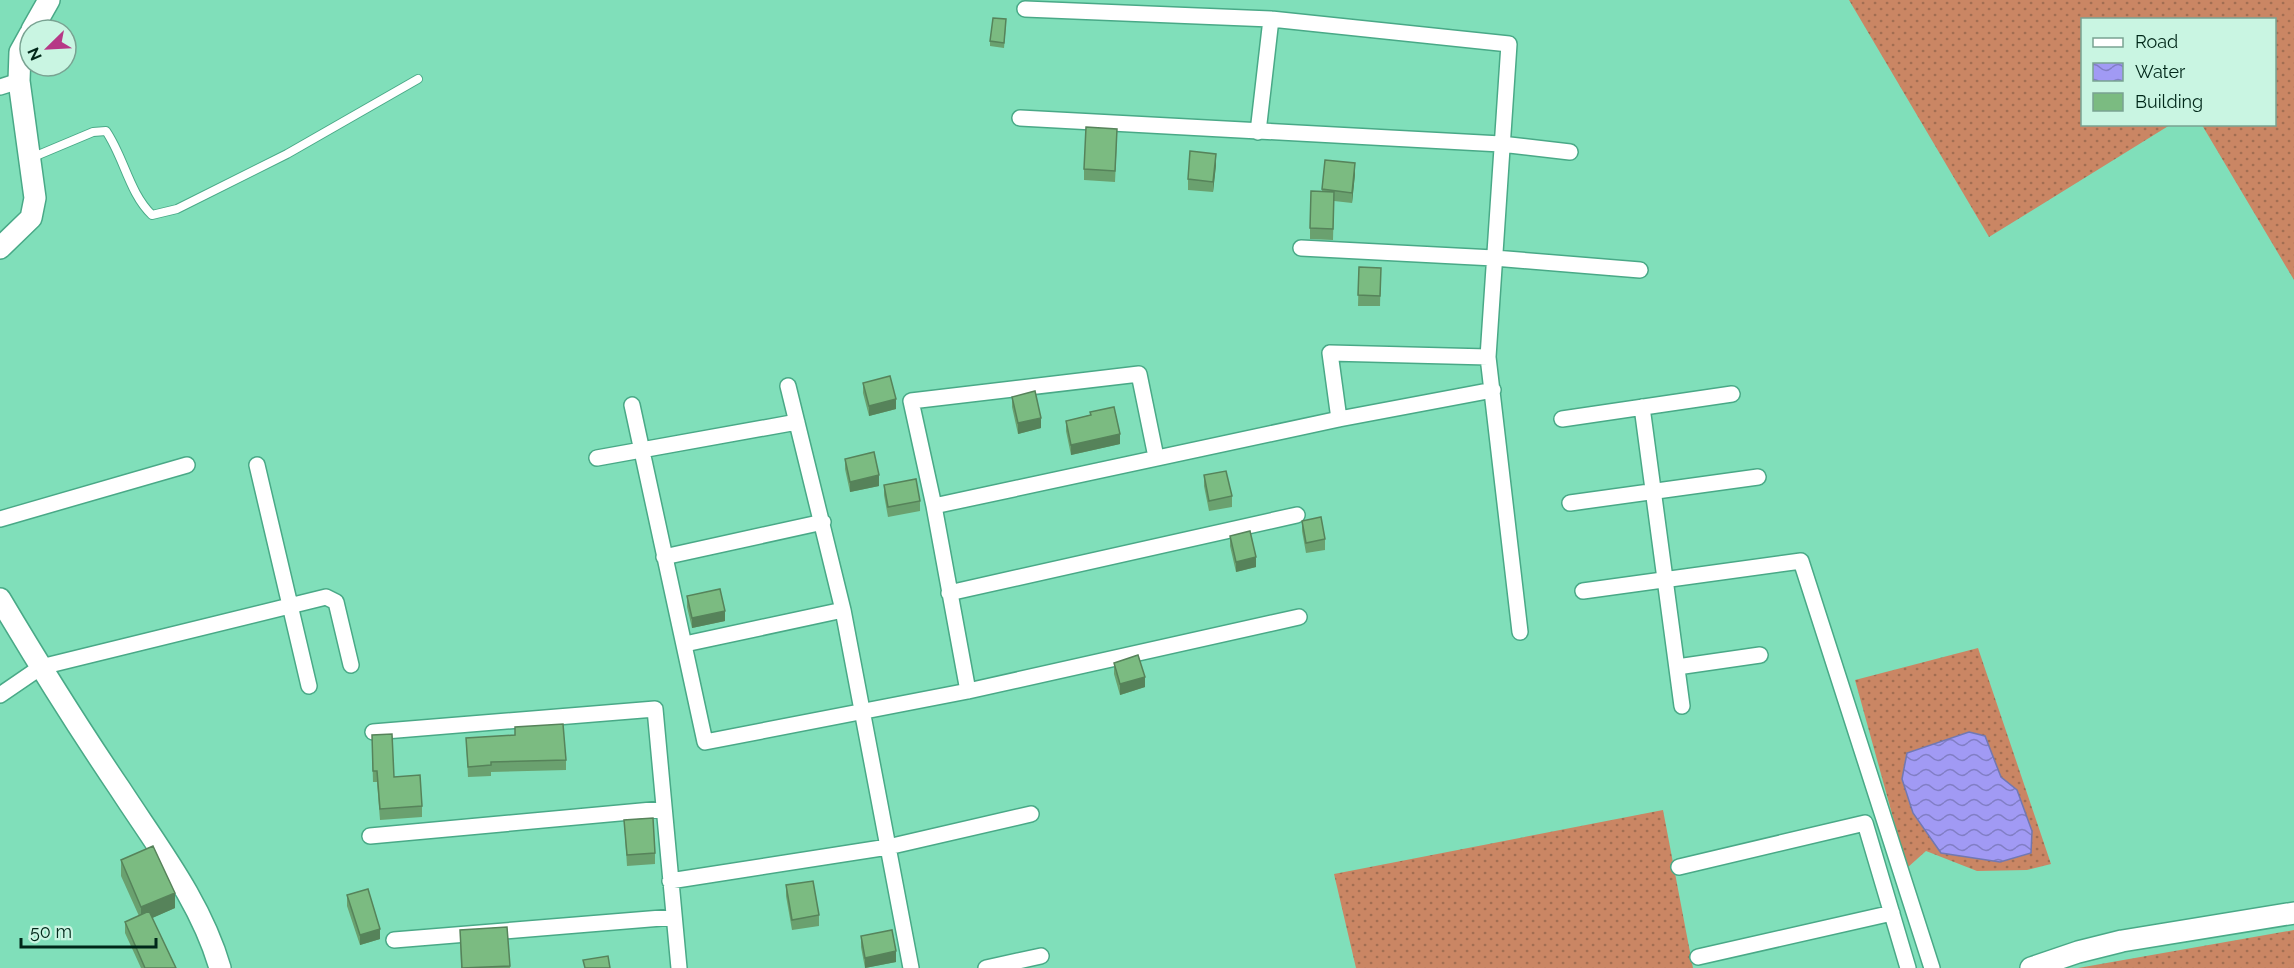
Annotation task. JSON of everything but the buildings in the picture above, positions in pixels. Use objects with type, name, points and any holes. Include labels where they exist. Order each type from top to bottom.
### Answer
[{"type":"main road","points":[[39,18],[49,0]]},
{"type":"main road","points":[[0,248],[31,218],[35,198],[31,158],[5,86],[18,57]]},
{"type":"main road","points":[[0,599],[41,667],[186,890],[214,947],[220,968]]},
{"type":"main road","points":[[2031,968],[2078,952],[2122,941],[2294,913]]},
{"type":"street","points":[[1025,9],[1271,19],[1509,44],[1488,357],[1520,632]]},
{"type":"street","points":[[1258,132],[1271,19]]},
{"type":"street","points":[[1020,118],[1501,144],[1570,152]]},
{"type":"street","points":[[1301,248],[1494,258],[1640,270]]},
{"type":"street","points":[[1339,419],[1330,353],[1488,357]]},
{"type":"street","points":[[968,690],[934,506],[911,401],[1139,374],[1156,457]]},
{"type":"street","points":[[788,386],[843,609],[911,968]]},
{"type":"street","points":[[934,506],[1339,419],[1493,390]]},
{"type":"street","points":[[1562,419],[1732,394]]},
{"type":"street","points":[[632,405],[705,742],[968,690],[1299,617]]},
{"type":"street","points":[[1642,407],[1682,706]]},
{"type":"street","points":[[597,458],[797,422]]},
{"type":"street","points":[[0,519],[187,465]]},
{"type":"street","points":[[257,465],[309,686]]},
{"type":"street","points":[[1570,503],[1758,477]]},
{"type":"street","points":[[949,593],[1297,515]]},
{"type":"street","points":[[664,557],[823,522]]},
{"type":"street","points":[[1583,591],[1801,561],[1932,968]]},
{"type":"street","points":[[0,695],[41,667],[326,597],[336,602],[351,665]]},
{"type":"street","points":[[685,644],[843,609]]},
{"type":"street","points":[[1677,667],[1760,655]]},
{"type":"street","points":[[373,732],[655,709],[679,968]]},
{"type":"street","points":[[370,836],[663,809]]},
{"type":"street","points":[[670,881],[888,847],[1031,814]]},
{"type":"street","points":[[1679,867],[1865,823],[1908,968]]},
{"type":"street","points":[[1698,957],[1892,913]]},
{"type":"street","points":[[394,940],[674,916]]},
{"type":"street","points":[[986,968],[1041,956]]},
{"type":"lane","points":[[31,158],[93,132],[106,131],[115,145],[141,204],[152,215],[165,213],[287,154],[418,79]]},
{"type":"shaded area","points":[[1849,0],[2294,0],[2294,280],[2203,126],[2276,126],[2276,18],[2081,18],[2081,126],[2168,126],[1989,237]]},
{"type":"shaded area","points":[[1978,648],[2051,864],[2027,870],[1977,871],[1926,851],[1907,868],[1855,680]]},
{"type":"shaded area","points":[[1663,810],[1693,968],[1356,968],[1334,874]]},
{"type":"shaded area","points":[[2294,930],[2294,968],[2078,968]]},
{"type":"water","points":[[1969,732],[1985,736],[2001,777],[2017,790],[2032,831],[2031,853],[2000,862],[1941,853],[1913,813],[1902,779],[1907,753]]}]
